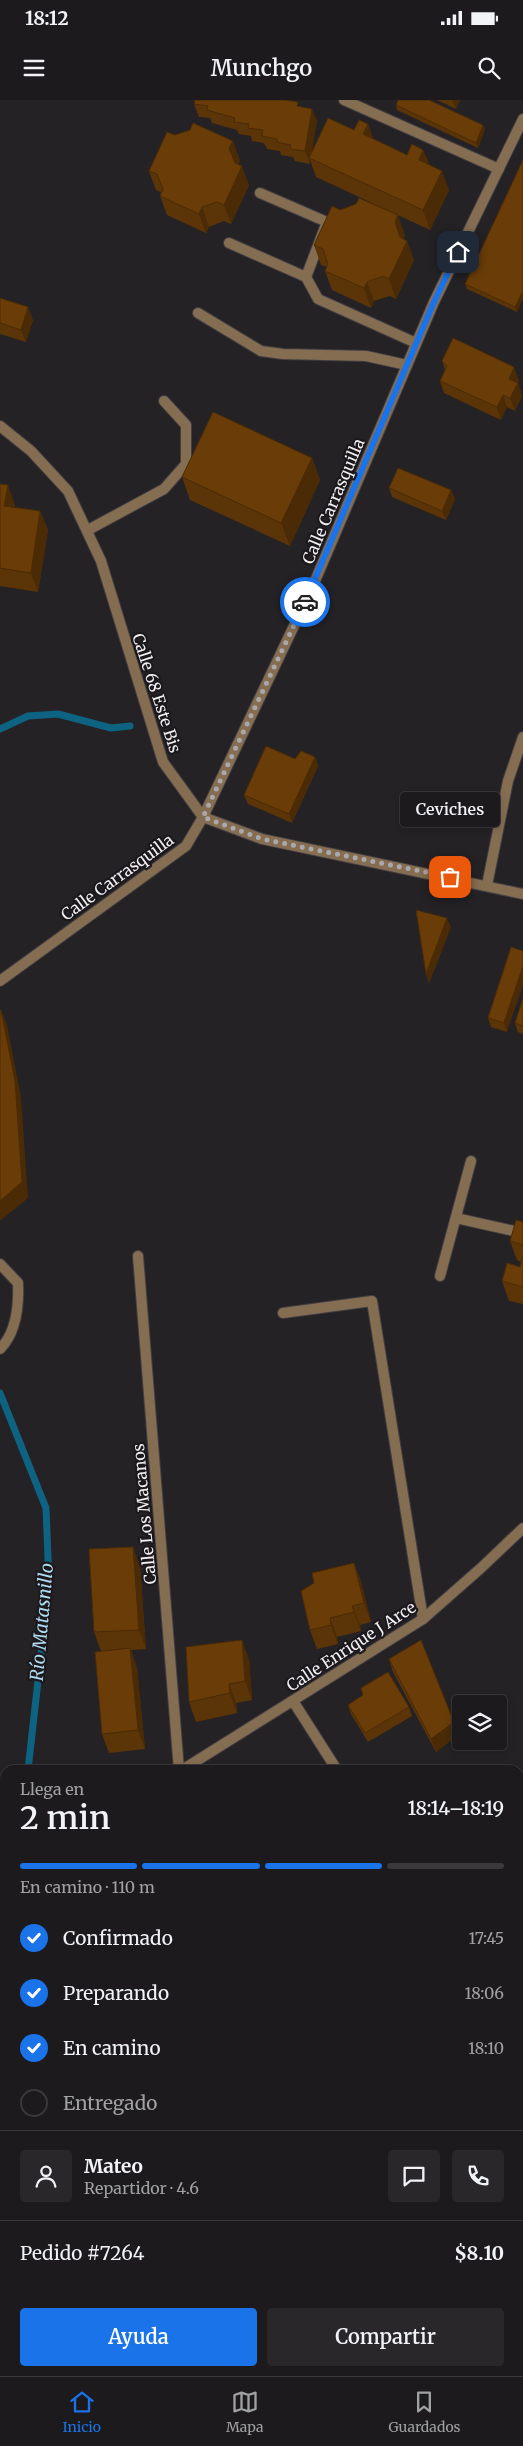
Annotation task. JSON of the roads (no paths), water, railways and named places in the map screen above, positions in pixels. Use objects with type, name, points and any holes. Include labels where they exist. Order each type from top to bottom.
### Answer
[{"type":"street","points":[[344,100],[499,169]]},
{"type":"street","name":"Calle Carrasquilla","points":[[0,981],[186,846],[203,817],[312,588],[416,343],[523,119]]},
{"type":"street","points":[[260,193],[327,222],[306,277]]},
{"type":"street","points":[[229,243],[306,277],[318,299],[416,343]]},
{"type":"street","points":[[198,313],[261,350],[283,354],[366,356],[407,365]]},
{"type":"street","points":[[88,530],[164,489],[186,464],[186,425],[164,401]]},
{"type":"street","name":"Calle 68 Este Bis","points":[[0,426],[32,451],[68,491],[101,561],[162,762],[203,817]]},
{"type":"street","points":[[487,885],[508,781],[523,737]]},
{"type":"street","points":[[203,817],[262,839],[523,894]]},
{"type":"street","points":[[440,1276],[471,1161]]},
{"type":"street","points":[[456,1218],[523,1233]]},
{"type":"street","name":"Calle Los Macanos","points":[[138,1256],[180,1765]]},
{"type":"street","points":[[0,1264],[18,1283],[19,1309],[3,1346]]},
{"type":"street","points":[[282,1313],[372,1301],[423,1619]]},
{"type":"street","name":"Calle Enrique J Arce","points":[[188,1765],[423,1619],[482,1568],[523,1528]]},
{"type":"street","points":[[293,1701],[334,1765]]},
{"type":"waterway","points":[[0,729],[28,716],[58,714],[111,728],[130,726]]},
{"type":"waterway","name":"Río Matasnillo","points":[[0,1393],[46,1508],[49,1583],[29,1765]]},
{"type":"place","name":"Ceviches","points":[[450,877]]}]
